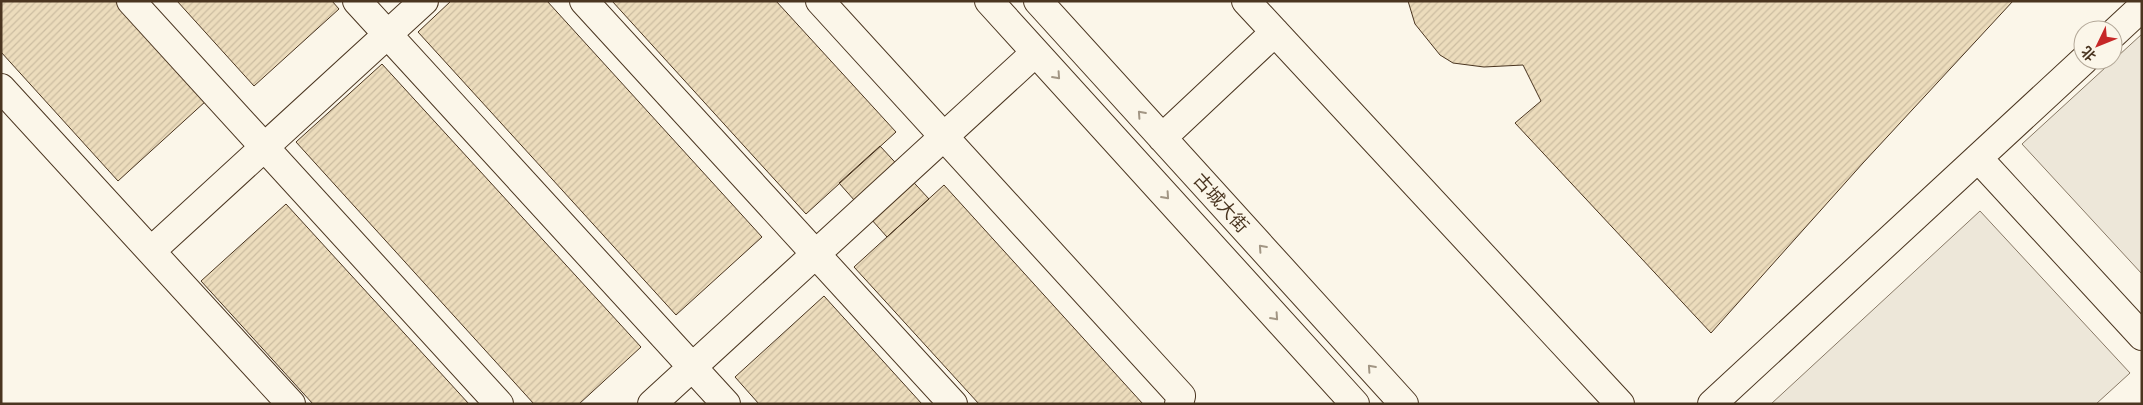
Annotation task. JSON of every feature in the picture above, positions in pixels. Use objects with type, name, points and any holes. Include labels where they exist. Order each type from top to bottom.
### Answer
[{"type":"street","points":[[131,1],[499,404]]},
{"type":"street","points":[[357,1],[726,404]]},
{"type":"street","points":[[151,251],[424,1]]},
{"type":"street","points":[[584,1],[953,404]]},
{"type":"street","points":[[820,1],[1181,396],[1179,404]]},
{"type":"street","name":"古城大街","points":[[989,1],[1355,404]]},
{"type":"street","name":"古城大街","points":[[1038,1],[1404,404]]},
{"type":"street","points":[[1246,1],[1620,404]]},
{"type":"street","points":[[1162,138],[1275,32]]},
{"type":"street","points":[[652,404],[1036,53]]},
{"type":"street","points":[[1712,404],[2073,70]]},
{"type":"street","points":[[1,88],[291,404]]},
{"type":"street","points":[[1978,158],[2142,336]]},
{"type":"shaded area","points":[[2142,34],[2142,274],[2022,144],[2103,70],[2123,70],[2123,51]]},
{"type":"shaded area","points":[[1980,211],[2130,373],[2096,404],[1771,404]]},
{"type":"building","points":[[1,1],[115,1],[206,101],[118,181],[1,52]]},
{"type":"building","points":[[177,1],[332,1],[339,9],[254,86]]},
{"type":"building","points":[[451,1],[547,1],[762,237],[676,315],[418,32]]},
{"type":"building","points":[[612,1],[776,1],[896,132],[806,214]]},
{"type":"building","points":[[1408,1],[2013,1],[1863,163],[1711,333],[1515,123],[1541,101],[1523,65],[1484,67],[1453,63],[1440,55],[1415,24]]},
{"type":"building","points":[[382,64],[641,347],[579,404],[534,404],[296,142]]},
{"type":"building","points":[[880,146],[929,199],[887,237],[839,183]]},
{"type":"building","points":[[944,185],[1143,404],[979,404],[854,267]]},
{"type":"building","points":[[286,204],[469,404],[313,404],[201,281]]},
{"type":"building","points":[[824,296],[922,404],[759,404],[735,377]]}]
